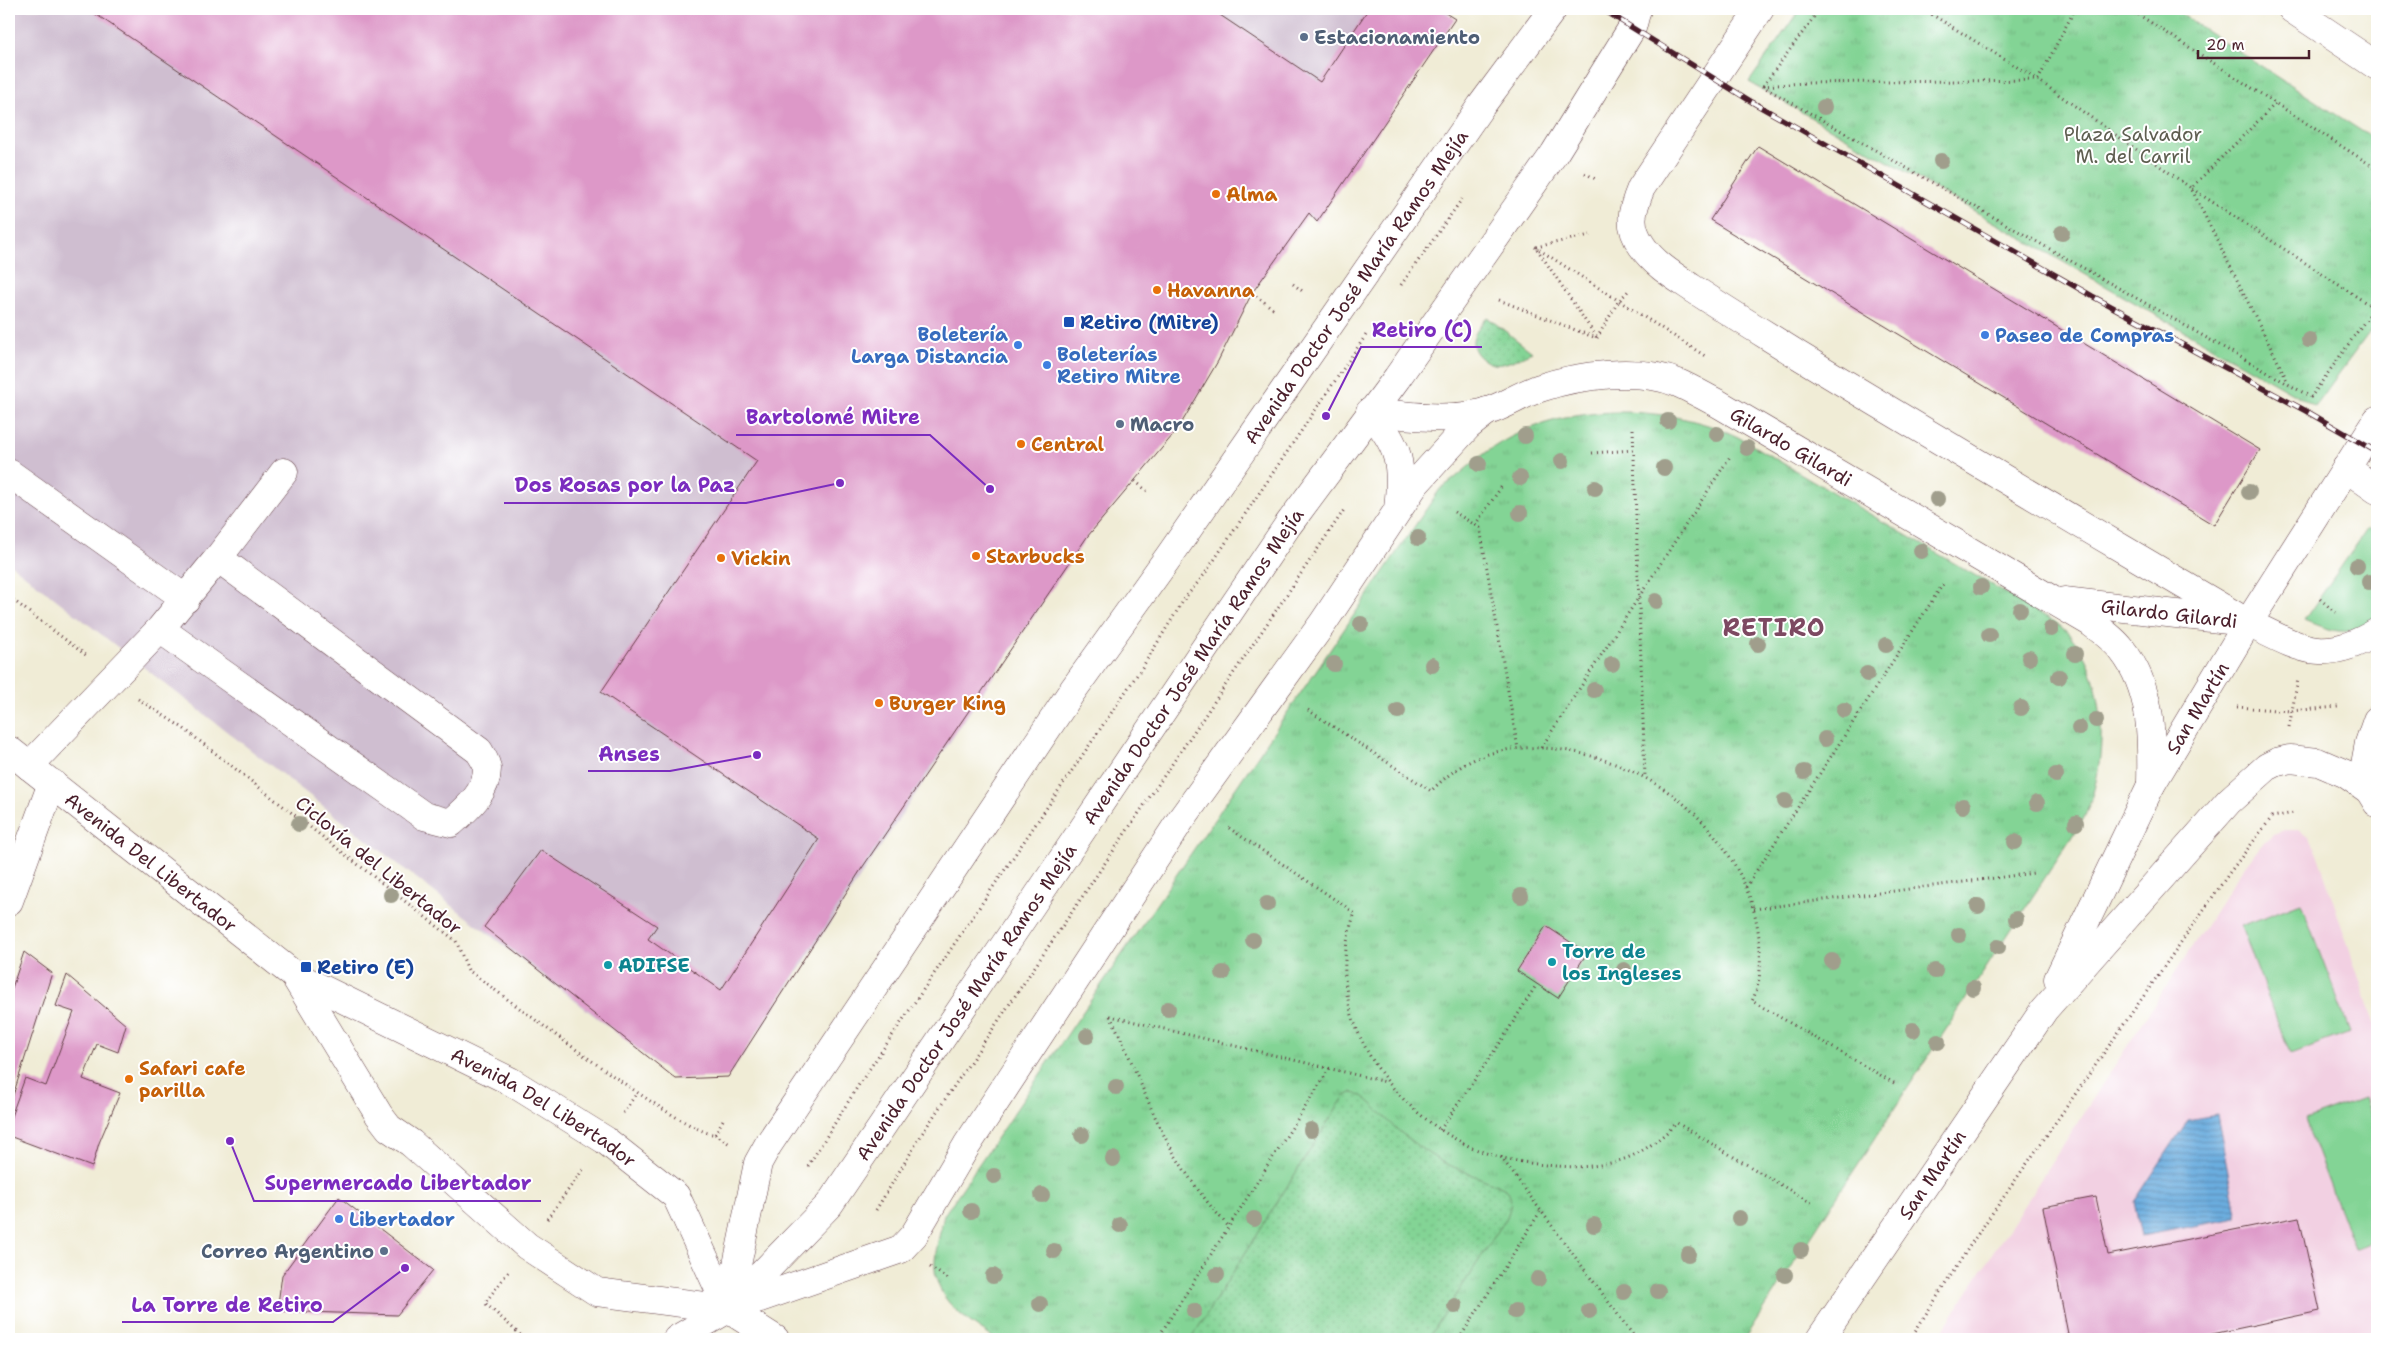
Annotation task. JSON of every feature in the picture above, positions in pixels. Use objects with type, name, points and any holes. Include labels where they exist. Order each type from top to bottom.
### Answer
[{"type":"main road","name":"Avenida Doctor José María Ramos Mejía","points":[[728,1309],[758,1163],[768,1144],[1073,690],[1170,555],[1481,106],[1553,9]]},
{"type":"main road","name":"Avenida Doctor José María Ramos Mejía","points":[[728,1309],[829,1205],[1278,540],[1450,304],[1554,154],[1632,28],[1637,9]]},
{"type":"main road","name":"Gilardo Gilardi","points":[[1760,9],[1641,188],[1631,218],[1634,234],[1643,248],[1667,271],[1717,304],[1953,449],[2248,623]]},
{"type":"main road","points":[[2292,9],[2377,66]]},
{"type":"main road","name":"Gilardo Gilardi","points":[[1487,411],[1538,389],[1570,378],[1602,375],[1642,376],[1678,383],[1719,404],[2052,600],[2248,623]]},
{"type":"main road","points":[[677,1339],[728,1309],[901,1249],[914,1234],[967,1145],[1180,821],[1323,623],[1416,483],[1468,426],[1487,411]]},
{"type":"main road","points":[[1370,412],[1448,417],[1487,411]]},
{"type":"main road","points":[[1370,412],[1392,438],[1396,450],[1400,477],[1398,512]]},
{"type":"main road","name":"San Martín","points":[[2044,1010],[2151,785],[2248,623],[2377,420]]},
{"type":"main road","points":[[2346,468],[2377,490]]},
{"type":"main road","points":[[19,758],[113,678],[160,629],[186,599],[284,472]]},
{"type":"main road","points":[[9,473],[186,599]]},
{"type":"main road","points":[[160,629],[424,816],[451,822],[468,808],[483,788],[487,767],[479,751],[218,558]]},
{"type":"main road","points":[[2052,600],[2090,622],[2106,634],[2122,649],[2132,665],[2141,683],[2150,718],[2151,785]]},
{"type":"main road","points":[[2248,623],[2288,642],[2321,651],[2348,647],[2377,632]]},
{"type":"main road","name":"San Martín","points":[[2373,797],[2364,770],[2377,720]]},
{"type":"main road","name":"Avenida Del Libertador","points":[[19,758],[294,974],[510,1081],[605,1140],[676,1196],[728,1309]]},
{"type":"main road","name":"San Martín","points":[[1820,1339],[2044,1010],[2229,801],[2267,767],[2290,759],[2305,759],[2332,767],[2346,774],[2373,797]]},
{"type":"main road","points":[[9,901],[52,784]]},
{"type":"main road","name":"Avenida Del Libertador","points":[[294,974],[379,1115],[389,1128],[410,1143],[528,1246],[597,1292],[728,1309],[774,1339]]},
{"type":"path","points":[[1762,86],[1820,9]]},
{"type":"path","points":[[1924,9],[2038,80],[2191,188],[2374,308]]},
{"type":"path","points":[[2038,80],[2075,9]]},
{"type":"path","points":[[2130,9],[2377,169]]},
{"type":"path","points":[[1762,86],[1804,83],[2038,80]]},
{"type":"path","points":[[1762,86],[2312,397],[2377,304]]},
{"type":"path","points":[[2191,188],[2274,104]]},
{"type":"path","points":[[1586,173],[1597,180]]},
{"type":"path","points":[[2191,188],[2288,382]]},
{"type":"path","points":[[1398,289],[1462,199]]},
{"type":"path","points":[[1535,247],[1590,235]]},
{"type":"path","points":[[1535,247],[1708,358]]},
{"type":"path","points":[[1535,247],[1597,338]]},
{"type":"path","points":[[1293,284],[1305,293]]},
{"type":"path","points":[[1597,338],[1618,302],[1628,290]]},
{"type":"path","points":[[1252,293],[1274,310]]},
{"type":"path","points":[[1499,300],[1597,338]]},
{"type":"path","points":[[808,1166],[860,1082],[1143,666],[1185,598],[1204,575],[1371,328]]},
{"type":"path","points":[[1633,429],[1645,778]]},
{"type":"path","points":[[1592,453],[1633,450]]},
{"type":"path","points":[[1541,748],[1731,455]]},
{"type":"path","points":[[1136,481],[1147,491]]},
{"type":"path","points":[[1475,525],[1502,486]]},
{"type":"path","points":[[876,1210],[925,1129],[1344,510]]},
{"type":"path","points":[[1454,512],[1480,528],[1518,749]]},
{"type":"path","points":[[1746,888],[1945,581]]},
{"type":"path","name":"Ciclovía del Libertador","points":[[9,597],[101,666],[134,697],[183,728],[456,941],[468,970],[637,1093],[709,1135],[715,1134],[724,1120]]},
{"type":"path","points":[[2288,735],[2290,712],[2299,676]]},
{"type":"path","points":[[2234,706],[2290,712],[2338,707]]},
{"type":"path","points":[[1308,710],[1431,791],[1453,772],[1476,759],[1518,749],[1541,748],[1565,750],[1591,756],[1645,778],[1662,788],[1699,818],[1728,854],[1746,888],[1754,909],[1760,960],[1757,991],[1752,1001],[1894,1082]]},
{"type":"path","points":[[1910,1339],[1979,1233],[2230,872],[2272,817],[2294,813]]},
{"type":"path","points":[[1229,828],[1355,912],[1346,939],[1344,955],[1345,990],[1361,1040],[1386,1082],[1419,1114],[1440,1130],[1463,1143],[1501,1157],[1519,1162],[1575,1168],[1608,1164],[1630,1157],[1651,1146],[1677,1124],[1813,1204]]},
{"type":"path","points":[[1754,909],[2034,873]]},
{"type":"path","points":[[1440,1130],[1502,1040],[1537,984]]},
{"type":"path","points":[[1229,1227],[1196,1188],[1167,1141],[1128,1050],[1110,1016],[1386,1082]]},
{"type":"path","points":[[1157,1339],[1330,1068]]},
{"type":"path","points":[[525,1339],[485,1303],[605,1140],[637,1093]]},
{"type":"path","points":[[1501,1157],[1636,1339]]},
{"type":"path","points":[[1458,1339],[1540,1212]]},
{"type":"path","points":[[936,1271],[950,1280]]},
{"type":"shaded area","points":[[9,9],[1452,9],[1317,222],[1305,214],[1015,644],[728,1077],[676,1079],[9,563]]},
{"type":"shaded area","points":[[2285,830],[2299,830],[2309,838],[2317,853],[2377,1032],[2377,1339],[1937,1339],[2243,868],[2264,842],[2273,834]]},
{"type":"green space","name":"Plaza Salvador M. del Carril","points":[[1800,9],[2173,9],[2377,141],[2377,322],[2315,406],[1749,82]]},
{"type":"green space","points":[[1487,317],[1532,352],[1502,364],[1492,363],[1478,355],[1473,345],[1473,340]]},
{"type":"green space","points":[[1618,412],[1648,413],[1694,421],[1738,437],[2055,622],[2073,640],[2087,661],[2096,687],[2100,714],[2101,741],[2098,769],[2093,795],[2084,818],[1744,1339],[995,1339],[973,1324],[953,1308],[939,1287],[935,1261],[944,1215],[1440,489],[1488,451],[1534,427],[1567,418]]},
{"type":"green space","points":[[2368,528],[2377,535],[2377,620],[2358,629],[2341,631],[2324,628],[2304,620]]},
{"type":"green space","points":[[2301,903],[2350,1032],[2290,1054],[2241,926]]},
{"type":"green space","points":[[1353,1092],[1364,1098],[1399,1131],[1429,1154],[1505,1189],[1510,1194],[1507,1217],[1428,1339],[1191,1339],[1336,1109],[1345,1096]]},
{"type":"green space","points":[[2364,1098],[2377,1132],[2377,1240],[2354,1249],[2305,1120]]},
{"type":"water","points":[[2217,1115],[2237,1218],[2141,1236],[2134,1202],[2188,1120]]},
{"type":"building","points":[[88,9],[1211,9],[1320,82],[1367,11],[1364,9],[1439,9],[1455,19],[1317,222],[1309,213],[1252,293],[1218,361],[1178,429],[1087,537],[862,868],[728,1077],[676,1079],[484,927],[541,850],[657,926],[648,939],[721,990],[819,839],[601,692],[757,461]]},
{"type":"building","name":"Paseo de Compras","points":[[1758,146],[2260,450],[2214,525],[1710,220]]},
{"type":"building","name":"Torre de los Ingleses","points":[[1546,926],[1587,953],[1558,998],[1517,971]]},
{"type":"building","points":[[24,952],[52,973],[9,1108],[9,997]]},
{"type":"building","points":[[67,975],[126,1025],[118,1052],[97,1044],[83,1079],[120,1093],[99,1143],[92,1167],[9,1136],[9,1122],[25,1078],[46,1086],[74,1012],[56,1006]]},
{"type":"building","points":[[339,1197],[433,1270],[397,1315],[277,1311],[282,1275]]},
{"type":"building","points":[[2096,1197],[2108,1255],[2299,1217],[2320,1311],[2189,1339],[2069,1339],[2043,1207]]},
{"type":"railway","points":[[1602,9],[1752,102],[2092,296],[2306,411],[2377,452]]},
{"type":"place","name":"Estacionamiento","points":[[1304,37]]},
{"type":"place","name":"Alma","points":[[1216,194]]},
{"type":"place","name":"Havanna","points":[[1157,290]]},
{"type":"place","name":"Retiro (Mitre)","points":[[1069,322]]},
{"type":"place","name":"Paseo de Compras","points":[[1985,335]]},
{"type":"place","name":"Boletería Larga Distancia","points":[[1018,345]]},
{"type":"place","name":"Boleterías Retiro Mitre","points":[[1047,365]]},
{"type":"place","name":"Retiro (C)","points":[[1326,416]]},
{"type":"place","name":"Macro","points":[[1120,424]]},
{"type":"place","name":"Central","points":[[1021,444]]},
{"type":"place","name":"Dos Rosas por la Paz","points":[[840,483]]},
{"type":"place","name":"Bartolomé Mitre","points":[[990,489]]},
{"type":"place","name":"Starbucks","points":[[976,556]]},
{"type":"place","name":"Vickin","points":[[721,558]]},
{"type":"place","name":"Burger King","points":[[879,703]]},
{"type":"place","name":"Anses","points":[[757,755]]},
{"type":"place","name":"Torre de los Ingleses","points":[[1552,962]]},
{"type":"place","name":"ADIFSE","points":[[608,965]]},
{"type":"place","name":"Retiro (E)","points":[[306,967]]},
{"type":"place","name":"Safari cafe parilla","points":[[129,1079]]},
{"type":"place","name":"Supermercado Libertador","points":[[230,1141]]},
{"type":"place","name":"Libertador","points":[[339,1219]]},
{"type":"place","name":"Correo Argentino","points":[[384,1251]]},
{"type":"place","name":"La Torre de Retiro","points":[[405,1268]]},
{"type":"district","name":"RETIRO","points":[[1774,628]]}]
